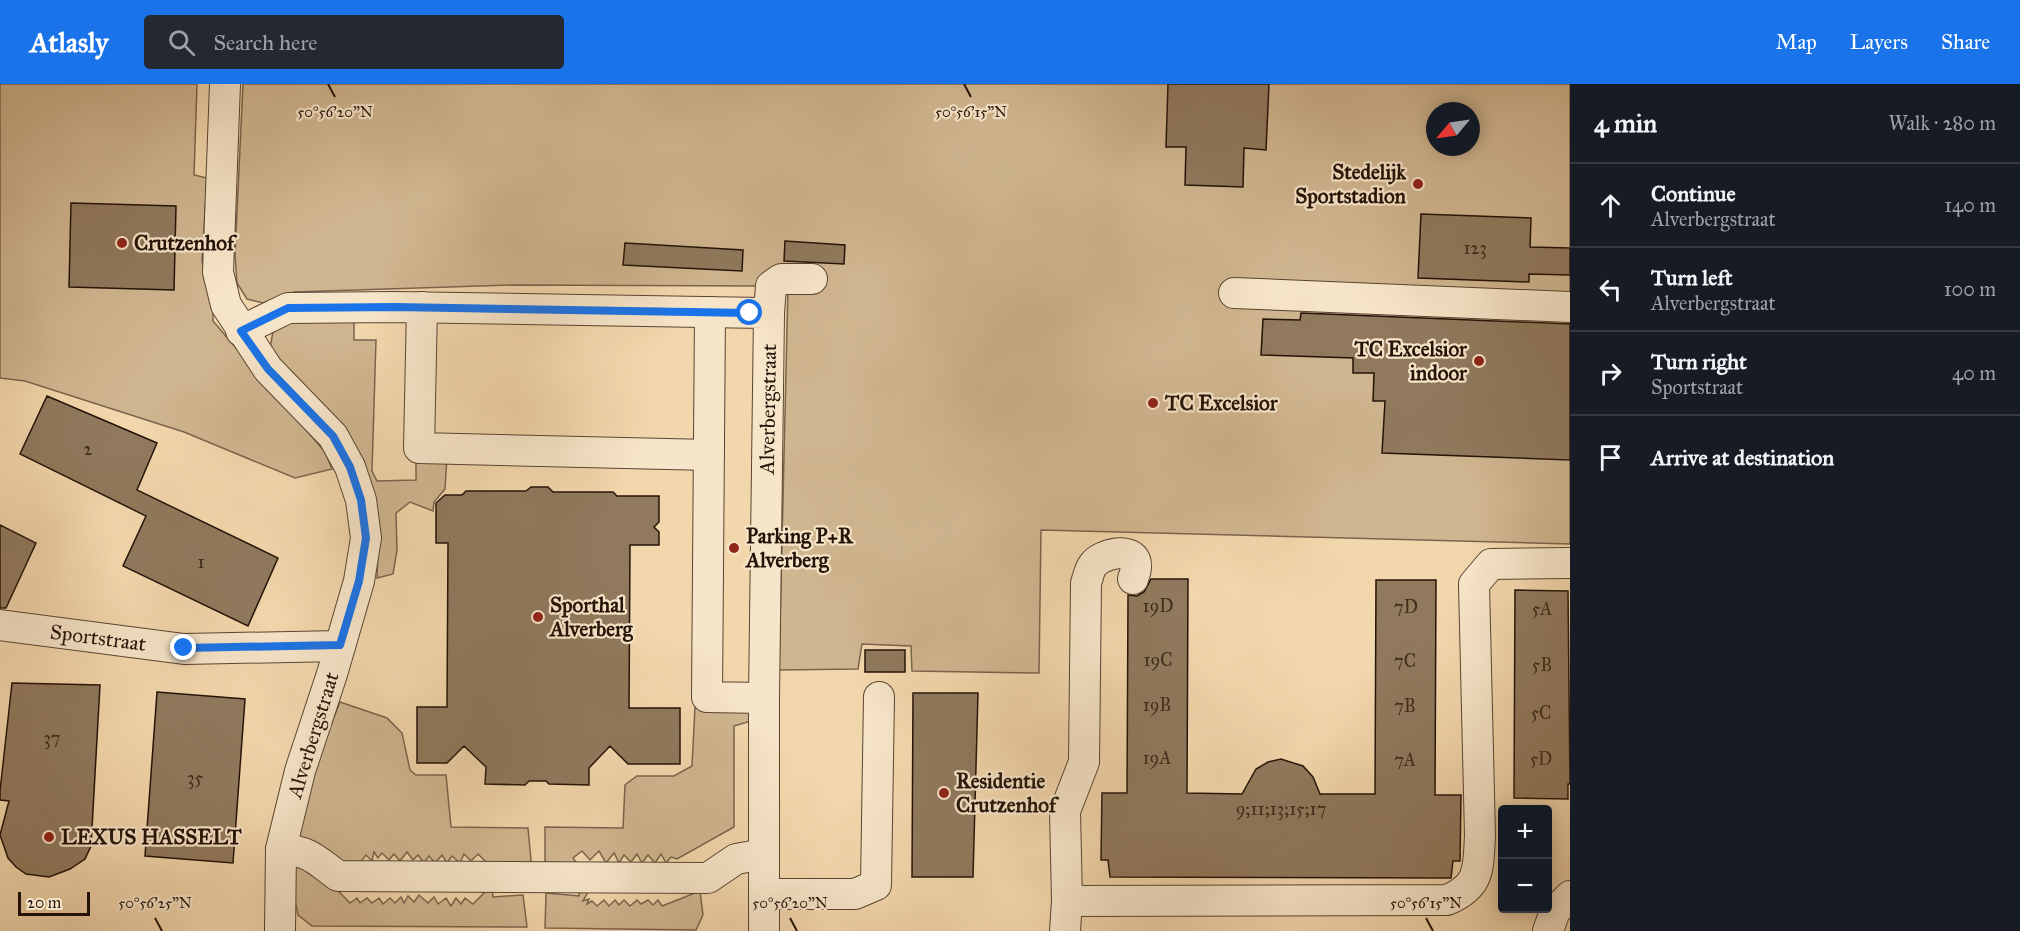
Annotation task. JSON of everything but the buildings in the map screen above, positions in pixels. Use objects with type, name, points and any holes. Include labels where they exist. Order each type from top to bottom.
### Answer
[{"type":"street","name":"Alverbergstraat","points":[[225,84],[218,272],[226,305],[268,369],[333,436],[350,467],[361,500],[366,538],[359,581],[300,771],[281,849],[280,931]]},
{"type":"street","points":[[770,313],[771,286],[781,279],[812,279]]},
{"type":"street","points":[[1234,293],[1570,307]]},
{"type":"street","name":"Alverbergstraat","points":[[241,331],[288,308],[422,307],[770,313],[764,698],[764,931]]},
{"type":"street","points":[[422,307],[419,448],[709,455]]},
{"type":"street","points":[[710,312],[707,697],[764,698]]},
{"type":"street","points":[[1065,931],[1067,901],[1065,811],[1084,762],[1086,583],[1093,565],[1108,554],[1123,552],[1134,559],[1136,565],[1133,579]]},
{"type":"street","points":[[1067,901],[1447,900],[1464,893],[1477,876],[1480,836],[1474,584],[1491,564],[1570,563]]},
{"type":"street","name":"Sportstraat","points":[[0,625],[184,648],[340,645]]},
{"type":"street","points":[[764,894],[855,894],[876,885],[879,697]]},
{"type":"street","points":[[281,849],[300,850],[313,855],[338,876],[708,878],[736,859],[764,854]]},
{"type":"street","points":[[1546,929],[1555,910],[1570,897]]},
{"type":"shaded area","points":[[0,84],[197,84],[194,175],[207,178],[202,261],[213,307],[213,321],[325,452],[332,469],[295,478],[184,432],[25,381],[0,378]]},
{"type":"shaded area","points":[[243,84],[1570,84],[1570,544],[1041,530],[1039,673],[912,671],[911,646],[862,644],[858,669],[779,670],[788,286],[512,285],[294,292],[263,303],[247,299],[237,283],[235,255]]},
{"type":"shaded area","points":[[288,318],[354,318],[354,340],[376,340],[372,471],[377,481],[416,480],[416,457],[447,457],[445,489],[434,502],[433,511],[410,502],[396,513],[397,550],[393,574],[377,578],[379,524],[364,461],[346,434],[270,349],[273,331]]},
{"type":"shaded area","points":[[340,702],[387,718],[402,733],[410,770],[416,775],[446,775],[451,827],[528,828],[532,871],[495,871],[478,854],[471,861],[464,854],[460,863],[452,856],[447,863],[442,855],[435,863],[429,856],[424,863],[418,855],[413,860],[407,852],[400,861],[394,854],[389,860],[382,853],[378,858],[374,852],[372,861],[366,855],[357,866],[332,862],[298,839],[311,775]]},
{"type":"shaded area","points":[[695,707],[752,709],[751,721],[734,726],[734,827],[677,859],[671,857],[666,863],[661,854],[655,863],[648,855],[642,863],[637,854],[631,862],[624,855],[619,863],[614,853],[606,863],[599,851],[590,860],[582,851],[573,858],[578,865],[545,869],[545,827],[623,828],[625,785],[637,776],[674,776],[692,766]]},
{"type":"shaded area","points":[[310,862],[350,903],[357,898],[360,903],[367,898],[372,903],[379,898],[383,904],[390,898],[395,903],[401,897],[404,903],[408,896],[414,902],[419,895],[428,903],[434,897],[438,904],[446,898],[451,906],[456,898],[461,904],[465,898],[473,904],[492,885],[493,897],[523,895],[527,927],[312,926],[298,915],[294,896],[295,865]]},
{"type":"shaded area","points":[[580,887],[591,887],[583,901],[589,899],[587,904],[592,901],[597,906],[604,900],[609,906],[615,900],[619,905],[624,900],[630,906],[637,900],[641,904],[648,900],[653,905],[658,900],[662,906],[700,891],[703,915],[696,930],[545,928],[546,893],[579,896]]},
{"type":"place","name":"Stedelijk Sportstadion","points":[[1418,184]]},
{"type":"place","name":"Crutzenhof","points":[[122,243]]},
{"type":"place","name":"TC Excelsior indoor","points":[[1479,361]]},
{"type":"place","name":"TC Excelsior","points":[[1153,403]]},
{"type":"place","name":"Parking P+R Alverberg","points":[[734,548]]},
{"type":"place","name":"Sporthal Alverberg","points":[[538,617]]},
{"type":"place","name":"Residentie Crutzenhof","points":[[944,793]]},
{"type":"place","name":"LEXUS HASSELT","points":[[49,837]]},
{"type":"route","points":[[184,648],[340,645],[359,581],[366,538],[361,500],[350,467],[333,436],[303,408],[268,369],[241,331],[288,308],[395,307],[750,313]]}]
